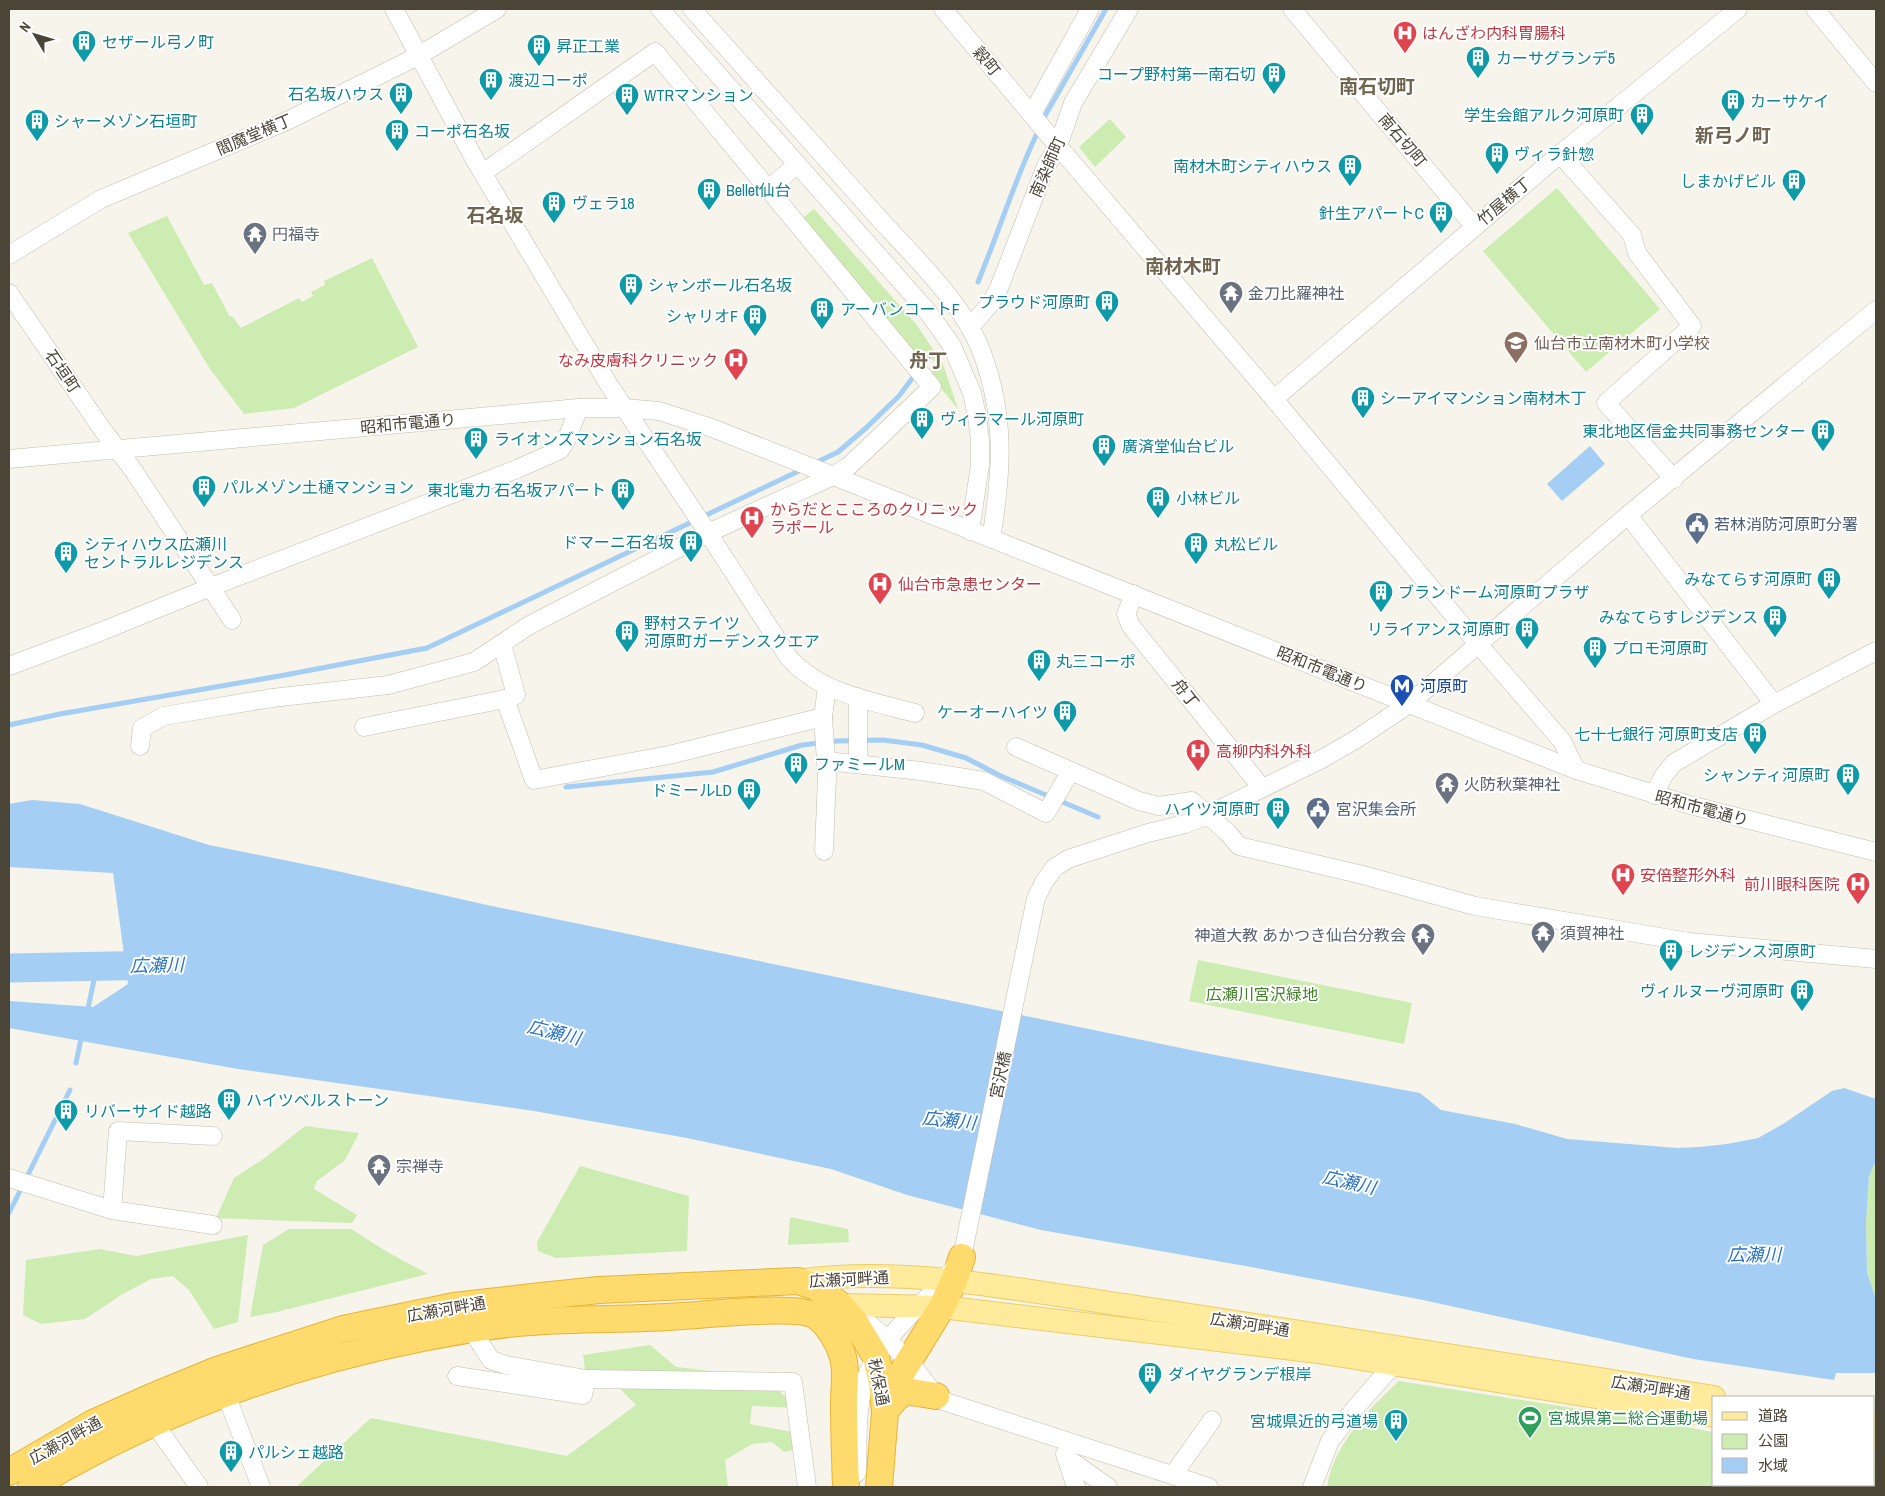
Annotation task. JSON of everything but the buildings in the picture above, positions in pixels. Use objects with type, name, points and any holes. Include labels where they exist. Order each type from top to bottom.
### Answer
[{"type":"highway","points":[[885,1412],[896,1382],[909,1362],[931,1307],[949,1281],[963,1255]]},
{"type":"highway","name":"秋保通","points":[[798,1281],[816,1287],[840,1305],[882,1349],[882,1382],[885,1412],[879,1487]]},
{"type":"highway","name":"広瀬河畔通","points":[[9,1472],[93,1423],[149,1398],[217,1370],[343,1329],[454,1306],[541,1296],[599,1290],[798,1281]]},
{"type":"highway","name":"広瀬河畔通","points":[[31,1487],[92,1452],[154,1423],[226,1394],[310,1365],[385,1346],[471,1329],[531,1322],[636,1319],[760,1311],[802,1311]]},
{"type":"highway","name":"秋保通","points":[[802,1311],[815,1316],[826,1326],[836,1340],[844,1359],[846,1487]]},
{"type":"highway","points":[[885,1412],[896,1398],[906,1391],[936,1396]]},
{"type":"main road","name":"広瀬河畔通","points":[[798,1281],[827,1277],[881,1276],[949,1281],[1243,1323],[1712,1397]]},
{"type":"main road","name":"広瀬河畔通","points":[[802,1311],[840,1305],[931,1307],[1318,1352],[1712,1416]]},
{"type":"street","points":[[394,9],[476,162],[484,172],[624,408],[788,658],[827,688],[915,713]]},
{"type":"street","name":"閻魔堂横丁","points":[[9,255],[102,199],[290,120],[418,56],[497,9]]},
{"type":"street","points":[[660,9],[928,312],[952,346],[972,392],[980,440],[980,465],[970,531]]},
{"type":"street","name":"穀町","points":[[943,9],[1274,399],[1478,645],[1562,741],[1576,770]]},
{"type":"street","points":[[1034,116],[1090,9]]},
{"type":"street","name":"南染師町","points":[[970,327],[991,303],[999,288],[1046,166],[1073,103],[1129,9]]},
{"type":"street","name":"南石切町","points":[[1292,9],[1474,226]]},
{"type":"street","name":"竹屋横丁","points":[[1274,399],[1474,226],[1738,9]]},
{"type":"street","points":[[1815,9],[1876,83]]},
{"type":"street","points":[[699,11],[926,270],[970,327],[982,352],[994,391],[999,422],[1001,456],[998,497],[991,539]]},
{"type":"street","points":[[140,746],[142,728],[164,716],[272,698],[388,686],[474,662],[528,626],[705,529],[849,466],[932,387],[655,52],[484,172]]},
{"type":"street","points":[[1560,154],[1632,235],[1637,253],[1692,326],[1606,403],[1674,479]]},
{"type":"street","points":[[768,189],[797,165]]},
{"type":"street","name":"石垣町","points":[[9,293],[116,449],[133,470],[232,620]]},
{"type":"street","name":"宮沢橋","points":[[963,1255],[1036,898],[1054,868],[1068,859],[1148,833],[1185,824],[1208,815],[1320,760],[1355,740],[1409,704],[1628,515],[1674,479],[1876,310]]},
{"type":"street","points":[[9,666],[517,470],[560,450],[566,441],[579,408]]},
{"type":"street","name":"昭和市電通り","points":[[9,459],[579,408],[624,408],[658,411],[712,428],[799,462],[1576,770],[1654,795],[1876,852]]},
{"type":"street","points":[[1628,515],[1774,704]]},
{"type":"street","name":"舟丁","points":[[1134,594],[1126,614],[1131,626],[1262,788]]},
{"type":"street","points":[[364,727],[516,695],[502,644]]},
{"type":"street","points":[[1654,795],[1664,775],[1674,763],[1774,704],[1876,651]]},
{"type":"street","points":[[824,851],[827,776],[823,723],[827,688]]},
{"type":"street","points":[[858,697],[858,764]]},
{"type":"street","points":[[505,698],[534,780],[669,755],[823,723]]},
{"type":"street","points":[[1016,747],[1068,777],[1139,801],[1159,806],[1192,801],[1240,846],[1363,875],[1475,906],[1690,942],[1876,959]]},
{"type":"street","points":[[826,756],[858,764],[984,781],[1046,813],[1068,777]]},
{"type":"street","points":[[112,1210],[118,1131],[213,1136]]},
{"type":"street","points":[[17,1180],[112,1210],[213,1225]]},
{"type":"street","points":[[857,1487],[859,1419],[863,1387],[882,1349],[931,1307]]},
{"type":"street","points":[[471,1329],[491,1360],[506,1365],[586,1380],[793,1382],[807,1487]]},
{"type":"street","points":[[882,1349],[909,1362],[936,1396],[946,1402],[1209,1487]]},
{"type":"street","points":[[1312,1487],[1330,1441],[1356,1407],[1393,1365]]},
{"type":"street","points":[[457,1376],[583,1395],[586,1380]]},
{"type":"street","points":[[226,1394],[261,1487]]},
{"type":"street","points":[[1173,1475],[1212,1420]]},
{"type":"street","points":[[154,1423],[199,1487]]},
{"type":"street","points":[[1059,1440],[1076,1487]]},
{"type":"street","points":[[1067,1458],[1108,1487]]},
{"type":"green space","points":[[1110,119],[1126,137],[1095,167],[1079,147]]},
{"type":"green space","points":[[1557,188],[1660,309],[1586,372],[1483,251]]},
{"type":"green space","points":[[814,209],[916,324],[943,364],[958,409],[930,375],[937,364],[922,350],[916,357],[803,218]]},
{"type":"green space","points":[[167,216],[204,285],[212,283],[230,317],[232,316],[241,328],[299,298],[302,302],[313,296],[311,292],[325,285],[324,281],[372,258],[418,347],[294,408],[244,414],[210,369],[128,233]]},
{"type":"green space","name":"広瀬川宮沢緑地","points":[[1198,960],[1412,1003],[1404,1044],[1189,1001]]},
{"type":"green space","points":[[305,1126],[359,1133],[345,1160],[317,1181],[314,1189],[357,1215],[352,1223],[216,1218],[234,1178],[262,1160]]},
{"type":"green space","points":[[1876,1161],[1876,1299],[1867,1272],[1866,1222],[1869,1176]]},
{"type":"green space","points":[[580,1166],[689,1196],[687,1251],[556,1258],[538,1251],[537,1242]]},
{"type":"green space","points":[[790,1217],[848,1229],[849,1242],[788,1245]]},
{"type":"green space","points":[[289,1229],[351,1229],[389,1253],[428,1274],[250,1317],[263,1245]]},
{"type":"green space","points":[[248,1235],[238,1322],[214,1329],[189,1290],[173,1276],[151,1279],[121,1295],[85,1319],[41,1324],[23,1315],[26,1260],[100,1249],[136,1256]]},
{"type":"green space","points":[[650,1345],[676,1367],[764,1377],[797,1408],[752,1406],[750,1424],[792,1432],[793,1450],[784,1452],[772,1442],[752,1444],[725,1460],[728,1487],[296,1487],[371,1418],[567,1456],[636,1405],[615,1384],[586,1376],[583,1355]]},
{"type":"green space","name":"宮城県第二総合運動場","points":[[1399,1381],[1712,1432],[1712,1486],[1875,1486],[1876,1457],[1876,1487],[1327,1487],[1337,1456],[1345,1442],[1364,1416]]},
{"type":"water","points":[[1590,446],[1605,464],[1562,501],[1547,484]]},
{"type":"water","name":"広瀬川","points":[[32,800],[80,804],[209,845],[328,869],[487,905],[1215,1055],[1420,1093],[1441,1110],[1515,1124],[1567,1139],[1678,1148],[1727,1144],[1758,1138],[1783,1124],[1832,1091],[1844,1088],[1876,1099],[1876,1161],[1869,1176],[1866,1222],[1867,1272],[1876,1299],[1876,1373],[1836,1373],[1834,1380],[1693,1359],[1423,1300],[1041,1230],[907,1195],[831,1169],[687,1138],[534,1111],[238,1069],[9,1028],[9,1001],[93,1007],[128,984],[113,873],[9,867],[9,804]]},
{"type":"waterway","points":[[1042,121],[1106,9]]},
{"type":"waterway","points":[[978,282],[1022,167],[1039,129]]},
{"type":"waterway","points":[[813,464],[838,452],[866,428],[899,396],[929,356]]},
{"type":"waterway","points":[[9,725],[60,714],[427,648],[803,469]]},
{"type":"waterway","points":[[566,787],[713,772],[802,745],[837,741],[883,740],[922,745],[966,758],[1001,776],[1098,817]]},
{"type":"waterway","name":"広瀬川","points":[[9,968],[164,965]]},
{"type":"waterway","points":[[87,1013],[97,966]]},
{"type":"waterway","points":[[76,1063],[82,1034]]},
{"type":"waterway","points":[[9,1213],[70,1090]]},
{"type":"place","name":"はんざわ内科胃腸科","points":[[1405,54]]},
{"type":"place","name":"セザール弓ノ町","points":[[84,63]]},
{"type":"place","name":"昇正工業","points":[[539,67]]},
{"type":"place","name":"カーサグランデ5","points":[[1478,79]]},
{"type":"place","name":"コープ野村第一南石切","points":[[1274,95]]},
{"type":"place","name":"渡辺コーポ","points":[[491,101]]},
{"type":"place","name":"石名坂ハウス","points":[[401,115]]},
{"type":"place","name":"WTRマンション","points":[[627,116]]},
{"type":"place","name":"カーサケイ","points":[[1733,122]]},
{"type":"place","name":"学生会館アルク河原町","points":[[1642,136]]},
{"type":"place","name":"シャーメゾン石垣町","points":[[37,142]]},
{"type":"place","name":"コーポ石名坂","points":[[397,152]]},
{"type":"place","name":"ヴィラ針惣","points":[[1497,175]]},
{"type":"place","name":"南材木町シティハウス","points":[[1350,187]]},
{"type":"place","name":"しまかげビル","points":[[1794,202]]},
{"type":"place","name":"Bellet仙台","points":[[709,211]]},
{"type":"place","name":"ヴェラ18","points":[[554,224]]},
{"type":"place","name":"針生アパートC","points":[[1441,234]]},
{"type":"place","name":"円福寺","points":[[255,255]]},
{"type":"place","name":"シャンボール石名坂","points":[[631,306]]},
{"type":"place","name":"金刀比羅神社","points":[[1231,314]]},
{"type":"place","name":"プラウド河原町","points":[[1107,323]]},
{"type":"place","name":"アーバンコートF","points":[[822,330]]},
{"type":"place","name":"シャリオF","points":[[755,337]]},
{"type":"place","name":"仙台市立南材木町小学校","points":[[1516,364]]},
{"type":"place","name":"なみ皮膚科クリニック","points":[[736,381]]},
{"type":"place","name":"シーアイマンション南材木丁","points":[[1363,419]]},
{"type":"place","name":"ヴィラマール河原町","points":[[922,440]]},
{"type":"place","name":"東北地区信金共同事務センター","points":[[1823,452]]},
{"type":"place","name":"ライオンズマンション石名坂","points":[[476,460]]},
{"type":"place","name":"廣済堂仙台ビル","points":[[1104,467]]},
{"type":"place","name":"パルメゾン土樋マンション","points":[[204,508]]},
{"type":"place","name":"東北電力 石名坂アパート","points":[[623,511]]},
{"type":"place","name":"小林ビル","points":[[1158,519]]},
{"type":"place","name":"からだとこころのクリニック ラポール","points":[[752,539]]},
{"type":"place","name":"若林消防河原町分署","points":[[1697,545]]},
{"type":"place","name":"ドマーニ石名坂","points":[[691,563]]},
{"type":"place","name":"丸松ビル","points":[[1196,565]]},
{"type":"place","name":"シティハウス広瀬川 セントラルレジデンス","points":[[66,574]]},
{"type":"place","name":"みなてらす河原町","points":[[1829,600]]},
{"type":"place","name":"仙台市急患センター","points":[[880,605]]},
{"type":"place","name":"ブランドーム河原町プラザ","points":[[1381,613]]},
{"type":"place","name":"みなてらすレジデンス","points":[[1775,638]]},
{"type":"place","name":"リライアンス河原町","points":[[1527,650]]},
{"type":"place","name":"野村ステイツ 河原町ガーデンスクエア","points":[[627,653]]},
{"type":"place","name":"プロモ河原町","points":[[1595,669]]},
{"type":"place","name":"丸三コーポ","points":[[1039,682]]},
{"type":"place","name":"河原町","points":[[1402,707]]},
{"type":"place","name":"ケーオーハイツ","points":[[1065,733]]},
{"type":"place","name":"七十七銀行 河原町支店","points":[[1755,755]]},
{"type":"place","name":"高柳内科外科","points":[[1198,772]]},
{"type":"place","name":"ファミールM","points":[[796,785]]},
{"type":"place","name":"シャンティ河原町","points":[[1848,796]]},
{"type":"place","name":"火防秋葉神社","points":[[1447,805]]},
{"type":"place","name":"ドミールLD","points":[[749,811]]},
{"type":"place","name":"ハイツ河原町","points":[[1278,830]]},
{"type":"place","name":"宮沢集会所","points":[[1318,830]]},
{"type":"place","name":"安倍整形外科","points":[[1623,896]]},
{"type":"place","name":"前川眼科医院","points":[[1858,905]]},
{"type":"place","name":"須賀神社","points":[[1543,954]]},
{"type":"place","name":"神道大教 あかつき仙台分教会","points":[[1423,956]]},
{"type":"place","name":"レジデンス河原町","points":[[1671,972]]},
{"type":"place","name":"ヴィルヌーヴ河原町","points":[[1802,1012]]},
{"type":"place","name":"ハイツベルストーン","points":[[229,1121]]},
{"type":"place","name":"リバーサイド越路","points":[[66,1132]]},
{"type":"place","name":"宗禅寺","points":[[379,1187]]},
{"type":"place","name":"ダイヤグランデ根岸","points":[[1150,1395]]},
{"type":"place","name":"宮城県第二総合運動場","points":[[1530,1439]]},
{"type":"place","name":"宮城県近的弓道場","points":[[1396,1442]]},
{"type":"place","name":"パルシェ越路","points":[[231,1473]]},
{"type":"district","name":"南石切町","points":[[1377,86]]},
{"type":"district","name":"新弓ノ町","points":[[1733,135]]},
{"type":"district","name":"石名坂","points":[[495,215]]},
{"type":"district","name":"南材木町","points":[[1183,266]]},
{"type":"district","name":"舟丁","points":[[928,360]]}]
